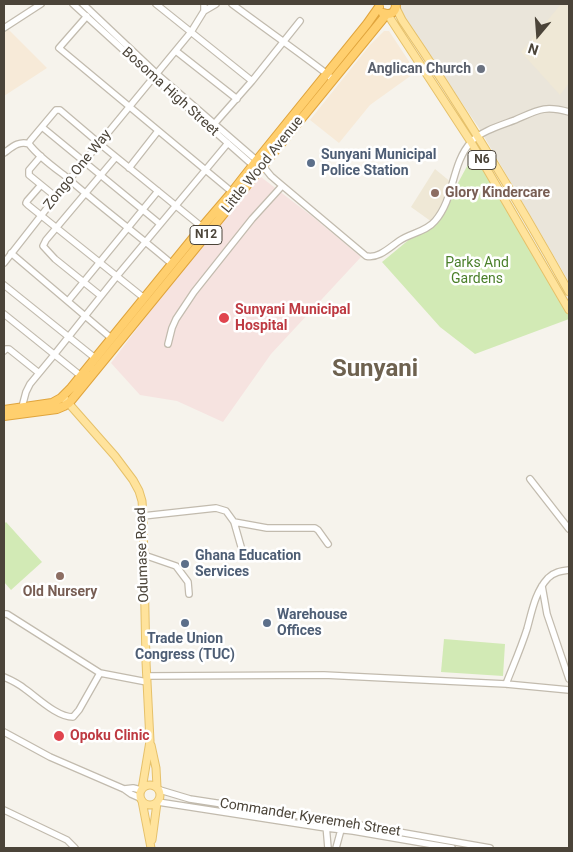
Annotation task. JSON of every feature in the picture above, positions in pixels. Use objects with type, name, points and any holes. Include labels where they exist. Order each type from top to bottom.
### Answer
[{"type":"highway","name":"N6","points":[[379,5],[381,12],[387,15],[394,12],[396,5]]},
{"type":"highway","name":"Little Wood Avenue","points":[[330,77],[379,5]]},
{"type":"highway","name":"Little Wood Avenue","points":[[66,400],[330,77],[387,15]]},
{"type":"highway","name":"Little Wood Avenue","points":[[198,238],[202,226],[258,165]]},
{"type":"highway","name":"Little Wood Avenue","points":[[66,400],[80,376],[111,338],[172,264],[188,251]]},
{"type":"highway","points":[[4,410],[66,400],[64,406],[57,409],[4,416]]},
{"type":"main road","name":"N6","points":[[396,5],[402,20],[451,92],[569,292]]},
{"type":"main road","name":"N6","points":[[387,15],[471,142],[569,310]]},
{"type":"main road","name":"Odumase Road","points":[[66,400],[115,456],[133,480],[140,496],[143,516],[150,741],[159,789]]},
{"type":"main road","name":"Odumase Road","points":[[150,741],[141,794],[151,848]]},
{"type":"main road","points":[[151,784],[159,789],[161,796],[158,802],[150,805],[146,804],[141,794],[144,786],[151,784]]},
{"type":"main road","name":"Odumase Road","points":[[151,848],[158,802]]},
{"type":"street","points":[[4,28],[41,4]]},
{"type":"street","name":"Bosoma High Street","points":[[73,4],[156,76],[215,123],[258,165]]},
{"type":"street","name":"Bosoma High Street","points":[[83,4],[228,143],[258,165],[366,256],[370,257],[376,256],[403,238],[429,227],[435,221],[447,202],[459,162],[471,142],[478,136],[544,108],[569,112]]},
{"type":"street","points":[[156,4],[252,82]]},
{"type":"street","points":[[204,4],[204,11]]},
{"type":"street","points":[[204,11],[216,4]]},
{"type":"street","points":[[232,4],[330,77]]},
{"type":"street","name":"Zongo One Way","points":[[4,262],[176,51],[204,11]]},
{"type":"street","points":[[87,16],[59,48],[232,192]]},
{"type":"street","points":[[215,123],[252,82],[300,21]]},
{"type":"street","points":[[176,51],[237,99]]},
{"type":"street","points":[[29,144],[56,110],[60,110],[202,226]]},
{"type":"street","points":[[42,127],[160,224]]},
{"type":"street","points":[[129,168],[158,131]]},
{"type":"street","points":[[4,153],[20,142],[29,144],[85,194],[146,241],[172,264]]},
{"type":"street","points":[[22,407],[30,384],[228,143]]},
{"type":"street","points":[[41,156],[28,173],[56,197]]},
{"type":"street","points":[[101,296],[55,259],[43,246],[116,157]]},
{"type":"street","points":[[41,185],[26,203],[144,298]]},
{"type":"street","points":[[168,344],[176,319],[194,292],[252,219],[282,186]]},
{"type":"street","points":[[68,301],[158,191]]},
{"type":"street","points":[[11,253],[111,338]]},
{"type":"street","points":[[4,285],[95,358]]},
{"type":"street","points":[[4,314],[80,376]]},
{"type":"street","points":[[4,352],[6,349],[9,349],[39,373]]},
{"type":"street","points":[[530,479],[569,529]]},
{"type":"street","points":[[143,516],[216,508],[226,511],[234,522],[242,550]]},
{"type":"street","points":[[234,522],[267,528],[314,528],[318,530],[328,544]]},
{"type":"street","points":[[144,555],[176,566],[188,582],[189,594]]},
{"type":"street","points":[[506,684],[535,599],[542,586],[549,577],[558,571],[569,570]]},
{"type":"street","points":[[542,586],[547,614],[569,679]]},
{"type":"street","points":[[4,614],[100,673],[147,679],[232,675],[324,675],[506,684],[569,690]]},
{"type":"street","points":[[4,677],[23,687],[56,711],[73,717],[100,673]]},
{"type":"street","points":[[4,732],[50,757],[124,789],[130,794],[141,794]]},
{"type":"street","name":"Commander Kyeremeh Street","points":[[159,789],[190,799],[342,822],[490,848]]},
{"type":"street","name":"Commander Kyeremeh Street","points":[[158,802],[452,848]]},
{"type":"street","points":[[4,810],[67,840],[75,848]]},
{"type":"street","points":[[327,820],[328,848]]},
{"type":"street","points":[[336,848],[342,822]]},
{"type":"shaded area","points":[[394,4],[569,4],[569,282],[479,128]]},
{"type":"shaded area","points":[[561,4],[569,4],[569,83],[560,95],[521,52]]},
{"type":"shaded area","points":[[8,29],[47,68],[4,96],[4,31]]},
{"type":"shaded area","points":[[384,31],[389,31],[416,72],[370,105],[339,143],[310,120],[370,45]]},
{"type":"shaded area","name":"Glory Kindercare","points":[[435,169],[452,183],[447,203],[432,222],[411,207]]},
{"type":"shaded area","name":"Sunyani Municipal Hospital","points":[[261,177],[361,257],[271,354],[223,422],[177,401],[140,395],[111,363],[172,282]]},
{"type":"green space","name":"Parks And Gardens","points":[[478,146],[569,302],[569,319],[475,354],[440,327],[382,262],[417,233],[435,223]]},
{"type":"green space","points":[[6,522],[42,562],[11,590],[4,582],[4,524]]},
{"type":"green space","points":[[444,639],[505,644],[503,676],[441,672]]},
{"type":"waterway","points":[[4,258],[32,223]]},
{"type":"place","name":"Anglican Church","points":[[481,69]]},
{"type":"place","name":"Sunyani Municipal Police Station","points":[[311,163]]},
{"type":"place","name":"Glory Kindercare","points":[[435,193]]},
{"type":"place","name":"Sunyani Municipal Hospital","points":[[224,318]]},
{"type":"place","name":"Ghana Education Services","points":[[185,564]]},
{"type":"place","name":"Old Nursery","points":[[60,576]]},
{"type":"place","name":"Trade Union Congress (TUC)","points":[[185,623]]},
{"type":"place","name":"Warehouse Offices","points":[[267,623]]},
{"type":"place","name":"Opoku Clinic","points":[[59,736]]},
{"type":"district","name":"Sunyani","points":[[375,370]]}]
